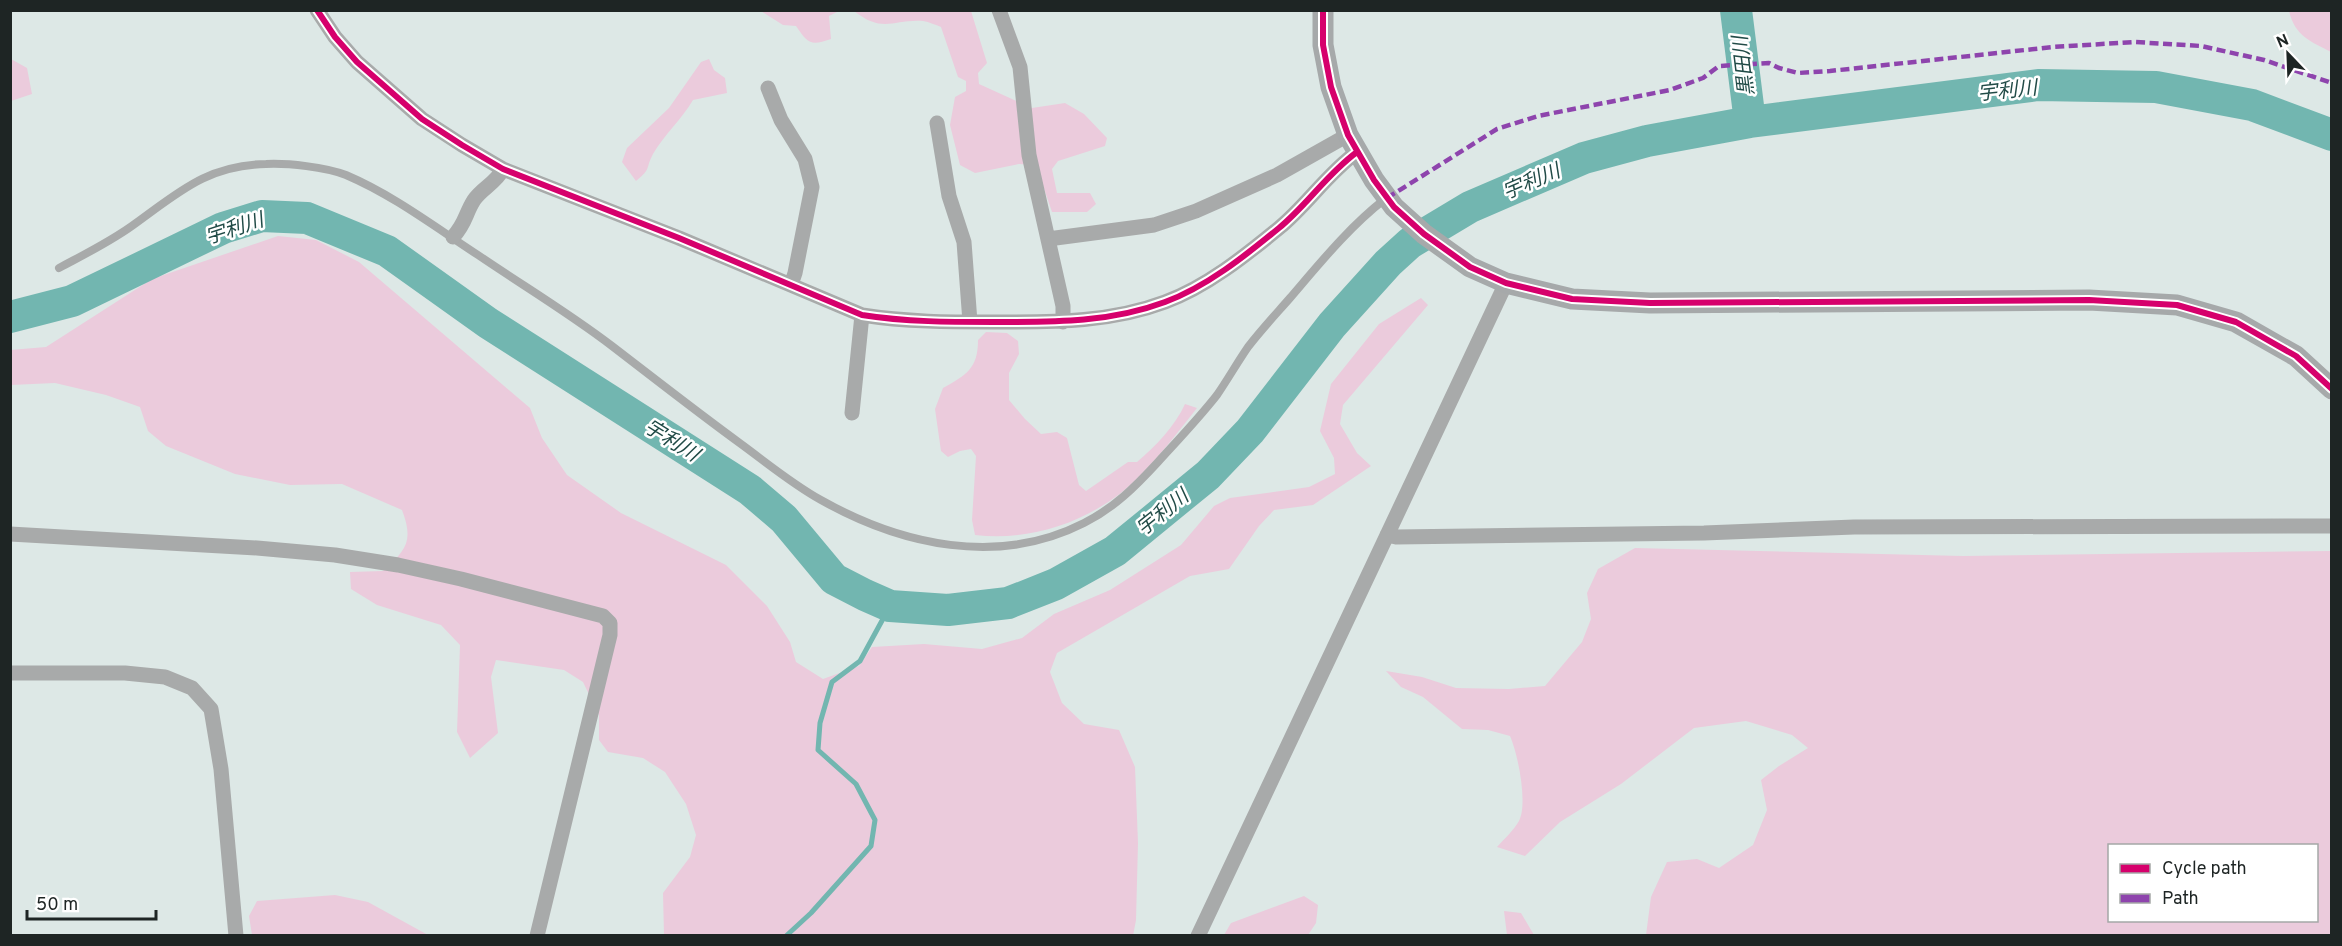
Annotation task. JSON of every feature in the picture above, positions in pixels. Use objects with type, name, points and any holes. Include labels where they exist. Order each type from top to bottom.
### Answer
[{"type":"street","points":[[317,10],[335,37],[357,62],[422,119],[462,146],[503,169],[862,315],[895,320],[1063,322],[1099,319],[1138,310],[1185,293],[1220,272],[1301,209],[1344,162],[1352,144]]},
{"type":"street","points":[[999,10],[1020,67],[1029,156],[1063,306],[1063,322]]},
{"type":"street","points":[[1323,10],[1323,45],[1331,87],[1352,144],[1390,202],[1424,234],[1470,267],[1506,283],[1572,299],[1650,303],[2089,300],[2176,305],[2236,322],[2296,356],[2331,389]]},
{"type":"street","points":[[768,88],[781,120],[805,159],[812,187],[791,285]]},
{"type":"street","points":[[937,123],[948,196],[964,242],[970,322]]},
{"type":"street","points":[[1048,239],[1154,225],[1196,211],[1352,144]]},
{"type":"street","points":[[453,237],[463,226],[475,198],[498,179],[503,169]]},
{"type":"street","points":[[1198,936],[1506,283]]},
{"type":"street","points":[[852,413],[862,315]]},
{"type":"street","points":[[1387,535],[1396,537],[1704,533],[1854,527],[2331,526]]},
{"type":"street","points":[[10,534],[257,548],[335,555],[398,565],[461,579],[603,616],[610,623],[610,635],[537,936]]},
{"type":"street","points":[[10,673],[125,673],[165,677],[192,688],[211,709],[221,769],[236,936]]},
{"type":"lane","points":[[59,268],[93,251],[134,225],[172,194],[201,179],[228,169],[266,164],[306,167],[343,174],[392,199],[453,237],[604,339],[714,424],[799,487],[821,500],[884,529],[927,542],[997,548],[1026,544],[1082,524],[1111,507],[1130,492],[1203,412],[1250,344],[1325,257],[1357,222],[1390,202]]},
{"type":"shaded area","points":[[761,11],[839,11],[829,16],[831,39],[814,43],[807,40],[796,26],[783,25]]},
{"type":"shaded area","points":[[854,11],[971,11],[987,63],[978,73],[979,84],[1032,108],[1065,103],[1084,114],[1107,138],[1105,146],[1058,161],[1052,169],[1057,193],[1090,193],[1096,204],[1087,212],[1052,212],[1036,165],[1019,164],[975,173],[960,165],[950,125],[955,97],[966,91],[966,81],[958,77],[941,27],[923,21],[881,24],[864,18]]},
{"type":"shaded area","points":[[2289,11],[2331,11],[2331,52],[2304,37],[2295,26]]},
{"type":"shaded area","points":[[11,59],[27,68],[32,94],[11,101]]},
{"type":"shaded area","points":[[709,59],[714,70],[725,78],[727,93],[693,100],[657,147],[646,171],[636,181],[622,162],[627,148],[669,108],[701,62]]},
{"type":"shaded area","points":[[278,236],[316,240],[359,262],[530,408],[542,438],[567,475],[621,513],[726,565],[767,606],[790,642],[796,662],[823,679],[859,666],[872,647],[924,644],[982,649],[1022,638],[1054,614],[1110,590],[1181,545],[1214,506],[1230,498],[1309,487],[1335,474],[1334,458],[1320,431],[1331,384],[1379,324],[1421,298],[1428,305],[1343,405],[1340,424],[1357,453],[1371,466],[1313,505],[1274,510],[1259,526],[1229,569],[1190,576],[1057,653],[1050,672],[1062,703],[1084,724],[1119,730],[1135,767],[1138,843],[1136,920],[1133,936],[664,935],[663,893],[690,857],[696,835],[686,804],[665,772],[643,758],[608,752],[599,740],[599,715],[583,682],[564,670],[496,660],[491,677],[498,733],[470,758],[457,732],[460,645],[441,625],[377,605],[351,589],[350,572],[383,571],[406,545],[406,521],[402,510],[342,484],[290,485],[235,474],[166,446],[148,431],[140,407],[106,395],[55,383],[11,385],[10,350],[46,347],[152,279]]},
{"type":"shaded area","points":[[986,332],[1007,333],[1018,341],[1019,354],[1009,373],[1009,400],[1041,434],[1057,432],[1067,438],[1079,485],[1086,491],[1128,462],[1137,462],[1144,456],[1170,428],[1185,404],[1197,408],[1142,474],[1121,493],[1088,514],[1033,533],[975,535],[972,520],[976,456],[971,449],[948,457],[941,451],[935,409],[943,388],[964,375],[973,365],[978,340]]},
{"type":"shaded area","points":[[1635,548],[1963,556],[2331,551],[2331,935],[1646,935],[1651,897],[1667,862],[1697,859],[1719,868],[1753,845],[1767,810],[1761,780],[1808,748],[1792,735],[1746,721],[1694,728],[1621,784],[1560,822],[1525,856],[1497,847],[1512,831],[1522,813],[1521,779],[1510,736],[1488,730],[1462,729],[1423,697],[1401,687],[1386,671],[1422,677],[1456,688],[1509,689],[1545,686],[1582,642],[1591,619],[1587,593],[1598,569]]},
{"type":"shaded area","points":[[335,895],[368,902],[428,935],[252,935],[249,916],[257,901]]},
{"type":"shaded area","points":[[1304,896],[1318,905],[1316,923],[1308,935],[1224,935],[1231,923]]},
{"type":"shaded area","points":[[1504,911],[1521,913],[1534,935],[1507,935]]},
{"type":"waterway","name":"黒田川","points":[[1736,10],[1750,122]]},
{"type":"waterway","name":"宇利川","points":[[10,317],[72,301],[223,228],[262,216],[307,218],[387,251],[488,323],[750,490],[784,519],[834,579],[890,606],[948,610],[1008,603],[1056,584],[1115,551],[1208,475],[1250,431],[1332,325],[1388,263],[1410,243],[1470,207],[1584,158],[1647,141],[1750,122],[2038,85],[2156,87],[2252,105],[2332,135]]},
{"type":"waterway","points":[[786,936],[811,913],[871,846],[875,820],[856,784],[818,750],[820,723],[832,682],[860,661],[890,606]]},
{"type":"marked path","points":[[1387,198],[1497,129],[1538,116],[1670,90],[1703,78],[1719,66],[1769,63],[1798,73],[2053,47],[2135,42],[2201,46],[2264,60],[2332,83]]},
{"type":"cycle path","points":[[317,10],[335,37],[357,62],[422,119],[503,169],[679,238],[862,315],[944,322],[1016,322],[1102,318],[1144,309],[1180,296],[1225,270],[1289,219],[1336,170],[1357,152]]},
{"type":"cycle path","points":[[1323,10],[1323,45],[1331,87],[1348,135],[1374,180],[1394,207],[1424,234],[1470,267],[1506,283],[1572,299],[1650,303],[2089,300],[2177,305],[2236,322],[2296,356],[2332,389]]}]
